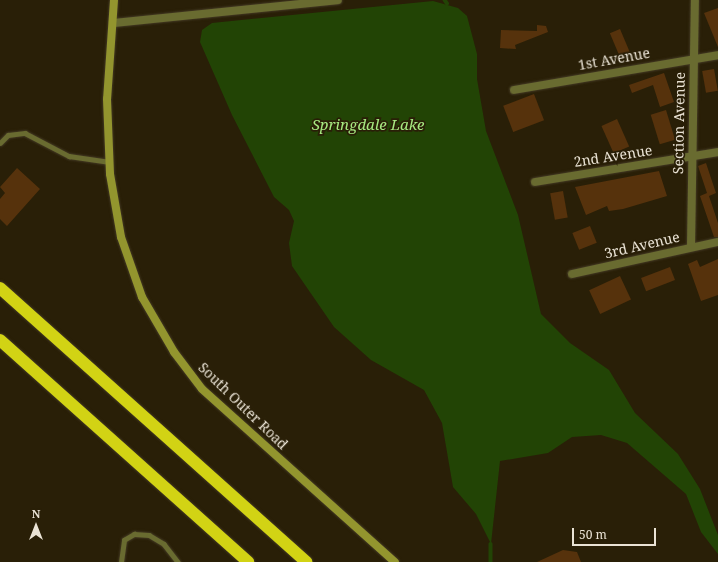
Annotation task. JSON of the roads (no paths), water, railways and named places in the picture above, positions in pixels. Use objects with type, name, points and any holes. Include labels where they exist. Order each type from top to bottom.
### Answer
[{"type":"highway","points":[[0,288],[306,562]]},
{"type":"highway","points":[[0,340],[248,562]]},
{"type":"street","name":"South Outer Road","points":[[114,0],[108,99],[112,188],[121,237],[142,297],[193,378],[395,562]]},
{"type":"street","points":[[113,23],[338,0]]},
{"type":"street","name":"Section Avenue","points":[[691,247],[691,157],[695,0]]},
{"type":"street","name":"1st Avenue","points":[[514,90],[718,55]]},
{"type":"street","name":"2nd Avenue","points":[[535,182],[718,152]]},
{"type":"street","name":"3rd Avenue","points":[[572,274],[718,242]]},
{"type":"lane","points":[[0,144],[8,135],[25,133],[69,156],[110,162]]},
{"type":"lane","points":[[121,562],[124,540],[134,534],[149,535],[159,541],[178,562]]},
{"type":"water","name":"Springdale Lake","points":[[433,1],[458,8],[467,16],[477,54],[477,79],[486,131],[518,215],[541,314],[570,343],[609,370],[635,413],[678,454],[700,489],[718,535],[718,554],[701,532],[686,494],[627,443],[601,435],[572,437],[548,453],[500,461],[491,544],[476,514],[453,487],[442,423],[424,390],[371,360],[334,327],[292,266],[289,243],[294,221],[289,210],[274,197],[232,115],[200,42],[202,30],[212,23]]},
{"type":"waterway","points":[[491,544],[491,562]]}]
